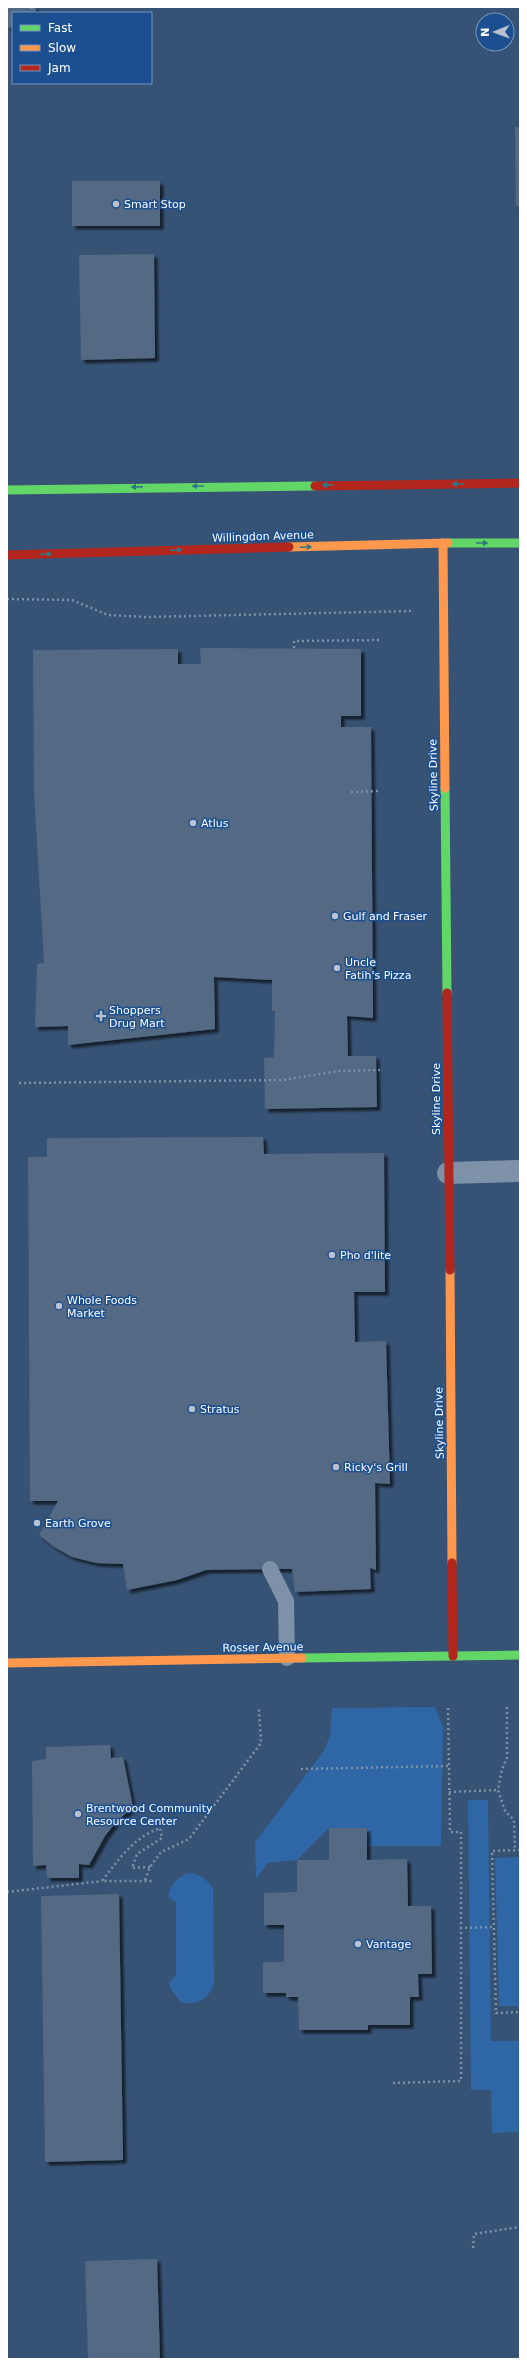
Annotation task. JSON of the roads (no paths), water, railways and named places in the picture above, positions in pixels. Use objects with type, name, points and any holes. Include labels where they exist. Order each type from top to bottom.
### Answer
[{"type":"street","points":[[7,490],[520,483]]},
{"type":"street","name":"Willingdon Avenue","points":[[7,555],[443,543],[520,543]]},
{"type":"street","name":"Skyline Drive","points":[[443,543],[453,1656]]},
{"type":"street","points":[[448,1172],[520,1171]]},
{"type":"street","name":"Rosser Avenue","points":[[7,1663],[520,1655]]},
{"type":"lane","points":[[270,1569],[286,1601],[287,1658]]},
{"type":"place","name":"Smart Stop","points":[[116,204]]},
{"type":"place","name":"Atlus","points":[[193,823]]},
{"type":"place","name":"Gulf and Fraser","points":[[335,916]]},
{"type":"place","name":"Uncle Fatih's Pizza","points":[[337,968]]},
{"type":"place","name":"Shoppers Drug Mart","points":[[101,1016]]},
{"type":"place","name":"Pho d'lite","points":[[332,1255]]},
{"type":"place","name":"Whole Foods Market","points":[[59,1306]]},
{"type":"place","name":"Stratus","points":[[192,1409]]},
{"type":"place","name":"Ricky's Grill","points":[[336,1467]]},
{"type":"place","name":"Earth Grove","points":[[37,1523]]},
{"type":"place","name":"Brentwood Community Resource Center","points":[[78,1814]]},
{"type":"place","name":"Vantage","points":[[358,1944]]}]
